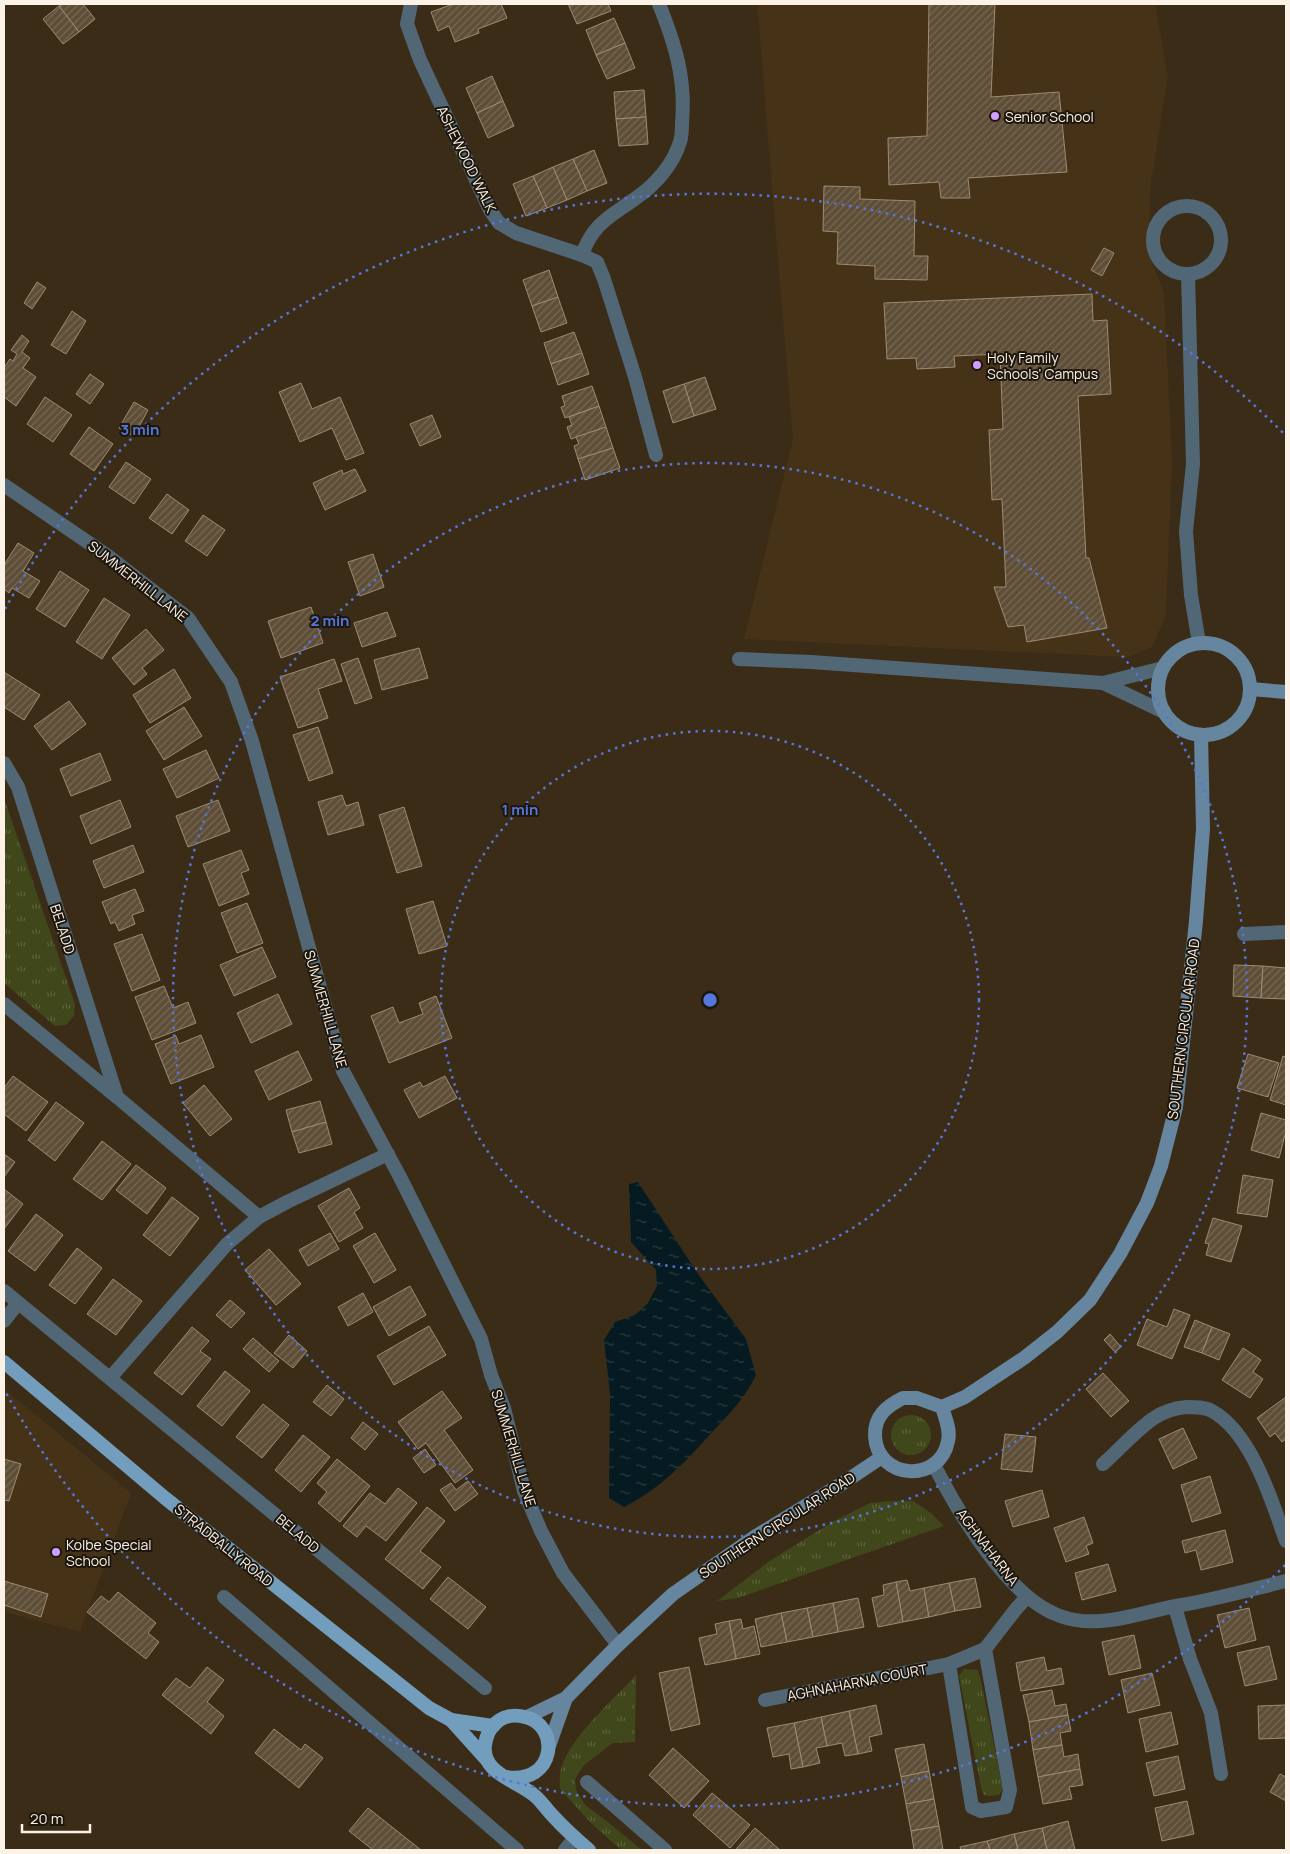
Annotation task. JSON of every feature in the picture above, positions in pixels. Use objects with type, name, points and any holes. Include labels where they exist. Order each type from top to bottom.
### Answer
[{"type":"main road","points":[[1199,643],[1214,644],[1228,650],[1240,660],[1248,674],[1250,689],[1247,704],[1240,717],[1230,727],[1216,733],[1201,735],[1187,731],[1174,724],[1164,712],[1158,690],[1158,683],[1163,668],[1172,656],[1184,647],[1199,643]]},
{"type":"main road","points":[[1250,689],[1286,692]]},
{"type":"main road","name":"SOUTHERN CIRCULAR ROAD","points":[[942,1407],[965,1397],[1024,1358],[1056,1332],[1090,1300],[1120,1254],[1147,1203],[1161,1166],[1176,1107],[1196,921],[1203,829],[1201,735]]},
{"type":"main road","name":"STRADBALLY ROAD","points":[[4,1362],[165,1498],[429,1708],[451,1720],[487,1761]]},
{"type":"main road","points":[[903,1398],[917,1398],[942,1407],[948,1426],[949,1440],[944,1454],[934,1465],[921,1471],[906,1472],[892,1467],[882,1457],[875,1444],[875,1429],[879,1416],[889,1405],[903,1398]]},
{"type":"main road","name":"SOUTHERN CIRCULAR ROAD","points":[[527,1717],[566,1698],[618,1645],[673,1594],[756,1536],[882,1457]]},
{"type":"main road","name":"SOUTHERN CIRCULAR ROAD","points":[[549,1746],[566,1698]]},
{"type":"main road","points":[[506,1777],[518,1779],[530,1776],[540,1769],[547,1758],[549,1746],[546,1734],[538,1723],[527,1717],[515,1715],[503,1718],[493,1726],[486,1736],[484,1749],[487,1761],[495,1771],[535,1796],[589,1850]]},
{"type":"main road","name":"STRADBALLY ROAD","points":[[451,1720],[493,1726]]},
{"type":"main road","points":[[530,1776],[535,1796]]},
{"type":"street","name":"ASHEWOOD WALK","points":[[411,4],[407,24],[420,60],[490,210],[499,223],[516,233],[582,255],[597,262],[635,377],[656,455]]},
{"type":"street","points":[[582,255],[587,241],[599,224],[638,198],[661,176],[673,158],[681,140],[684,105],[680,72],[674,41],[659,4]]},
{"type":"street","points":[[1187,206],[1197,207],[1207,212],[1220,229],[1222,240],[1218,255],[1208,268],[1198,273],[1188,274],[1177,273],[1168,269],[1155,252],[1153,241],[1154,230],[1159,220],[1166,213],[1176,208],[1187,206]]},
{"type":"street","points":[[1188,274],[1192,464],[1186,531],[1190,595],[1199,643]]},
{"type":"street","name":"SUMMERHILL LANE","points":[[4,485],[108,556],[188,618],[231,682],[252,741],[343,1071],[388,1154],[481,1339],[491,1375],[504,1408],[524,1491],[541,1531],[563,1573],[618,1645]]},
{"type":"street","points":[[739,659],[812,662],[1102,683],[1163,668]]},
{"type":"street","points":[[1102,683],[1164,712]]},
{"type":"street","name":"BELADD","points":[[4,764],[18,787],[117,1097]]},
{"type":"street","points":[[1244,934],[1286,932]]},
{"type":"street","points":[[4,1004],[259,1217]]},
{"type":"street","points":[[110,1378],[227,1244],[259,1217],[388,1154]]},
{"type":"street","name":"BELADD","points":[[4,1291],[486,1688]]},
{"type":"street","points":[[4,1321],[18,1303]]},
{"type":"street","points":[[1103,1464],[1155,1417],[1180,1408],[1197,1407],[1211,1410],[1223,1418],[1250,1454],[1265,1483],[1286,1542]]},
{"type":"street","name":"AGHNAHARNA","points":[[934,1465],[966,1521],[1010,1580],[1027,1597],[1060,1616],[1089,1622],[1146,1614],[1196,1604],[1286,1581]]},
{"type":"street","points":[[224,1597],[517,1850]]},
{"type":"street","name":"AGHNAHARNA COURT","points":[[765,1700],[949,1664],[984,1649],[1027,1597]]},
{"type":"street","points":[[1174,1607],[1190,1659],[1211,1713],[1221,1774]]},
{"type":"street","points":[[949,1664],[972,1807],[981,1812],[1006,1807],[1010,1790],[984,1649]]},
{"type":"street","points":[[587,1782],[665,1850]]},
{"type":"street","points":[[565,1850],[575,1838]]},
{"type":"shaded area","name":"Holy Family Schools' Campus","points":[[757,4],[1155,4],[1168,77],[1151,182],[1148,253],[1164,292],[1172,461],[1166,615],[1152,647],[1127,657],[744,639],[793,439]]},
{"type":"shaded area","name":"Kolbe Special School","points":[[4,1389],[131,1493],[80,1632],[4,1612]]},
{"type":"green space","points":[[4,798],[75,1004],[74,1016],[66,1025],[55,1026],[4,983]]},
{"type":"green space","points":[[911,1415],[925,1421],[931,1435],[925,1449],[911,1455],[897,1449],[891,1435],[897,1421]]},
{"type":"green space","points":[[913,1501],[931,1513],[944,1526],[738,1598],[717,1601],[771,1560],[834,1521],[870,1503]]},
{"type":"green space","points":[[964,1669],[978,1670],[1003,1789],[999,1795],[984,1795],[982,1792],[959,1676]]},
{"type":"green space","points":[[636,1675],[635,1742],[613,1743],[584,1765],[575,1779],[576,1790],[585,1805],[642,1850],[621,1850],[591,1823],[560,1789],[560,1774],[573,1744]]},
{"type":"water","points":[[638,1182],[698,1274],[746,1339],[756,1375],[737,1404],[683,1463],[638,1500],[624,1507],[609,1498],[610,1394],[604,1340],[615,1322],[635,1315],[648,1303],[657,1286],[656,1270],[631,1242],[629,1184]]},
{"type":"building","points":[[62,4],[83,4],[95,19],[79,32],[59,6]]},
{"type":"building","points":[[453,4],[501,4],[507,18],[478,29],[479,33],[455,42],[449,26],[438,31],[431,12]]},
{"type":"building","points":[[568,4],[608,4],[611,11],[577,24]]},
{"type":"building","name":"Senior School","points":[[929,4],[995,4],[991,97],[1059,92],[1067,172],[968,178],[970,198],[941,198],[939,182],[889,185],[888,138],[927,136]]},
{"type":"building","points":[[59,6],[79,32],[63,44],[43,19]]},
{"type":"building","points":[[614,18],[625,43],[596,55],[586,30]]},
{"type":"building","points":[[625,43],[635,68],[607,79],[596,55]]},
{"type":"building","points":[[492,76],[503,101],[477,113],[466,88]]},
{"type":"building","points":[[644,90],[646,117],[616,119],[614,92]]},
{"type":"building","points":[[503,101],[514,126],[488,138],[477,113]]},
{"type":"building","points":[[646,117],[648,144],[619,146],[616,119]]},
{"type":"building","points":[[594,150],[607,183],[587,191],[573,159]]},
{"type":"building","points":[[573,159],[587,191],[567,200],[553,167]]},
{"type":"building","points":[[553,167],[567,200],[547,208],[533,176]]},
{"type":"building","points":[[533,176],[547,208],[526,216],[513,184]]},
{"type":"building","points":[[824,186],[860,187],[860,199],[915,201],[914,256],[928,256],[927,280],[875,279],[875,266],[837,264],[838,232],[823,231]]},
{"type":"building","points":[[1104,248],[1114,253],[1102,276],[1091,270]]},
{"type":"building","points":[[549,270],[558,297],[532,306],[523,280]]},
{"type":"building","points":[[37,282],[46,288],[32,309],[24,303]]},
{"type":"building","points":[[1092,294],[1093,321],[1107,320],[1111,394],[1078,396],[1086,558],[1089,558],[1107,628],[1027,642],[1024,625],[1008,627],[994,587],[1006,587],[1002,499],[992,500],[989,430],[1003,429],[1000,354],[954,356],[955,367],[917,369],[916,358],[887,359],[884,303]]},
{"type":"building","points":[[558,297],[567,323],[541,332],[532,306]]},
{"type":"building","points":[[72,311],[86,321],[66,354],[51,345]]},
{"type":"building","points":[[574,332],[582,353],[551,364],[544,343]]},
{"type":"building","points":[[22,335],[29,341],[22,352],[30,358],[23,368],[36,377],[16,406],[4,397],[4,368],[10,359],[13,361],[17,354],[11,350]]},
{"type":"building","points":[[582,353],[589,374],[558,385],[551,364]]},
{"type":"building","points":[[90,374],[104,384],[90,404],[76,394]]},
{"type":"building","points":[[705,377],[716,409],[694,416],[684,384]]},
{"type":"building","points":[[301,383],[312,409],[340,397],[364,453],[346,460],[332,428],[300,442],[279,392]]},
{"type":"building","points":[[684,384],[694,416],[673,423],[663,391]]},
{"type":"building","points":[[592,386],[599,406],[565,418],[561,407],[565,406],[562,396]]},
{"type":"building","points":[[45,397],[72,415],[53,442],[27,424]]},
{"type":"building","points":[[134,402],[148,410],[134,436],[119,428]]},
{"type":"building","points":[[599,406],[606,427],[571,439],[567,427],[572,425],[569,417]]},
{"type":"building","points":[[432,415],[441,437],[420,446],[410,424]]},
{"type":"building","points":[[89,427],[113,444],[94,471],[70,454]]},
{"type":"building","points":[[606,427],[613,448],[578,459],[574,446],[579,444],[576,437]]},
{"type":"building","points":[[613,448],[620,468],[585,480],[578,459]]},
{"type":"building","points":[[126,462],[151,479],[134,504],[109,487]]},
{"type":"building","points":[[355,469],[366,491],[325,510],[313,483],[342,470],[343,474]]},
{"type":"building","points":[[167,494],[189,510],[172,534],[149,518]]},
{"type":"building","points":[[203,515],[225,530],[207,556],[185,541]]},
{"type":"building","points":[[18,543],[34,553],[23,571],[40,581],[29,598],[12,588],[9,593],[4,589],[4,565]]},
{"type":"building","points":[[373,554],[384,587],[360,596],[348,562]]},
{"type":"building","points":[[60,571],[89,590],[65,627],[36,609]]},
{"type":"building","points":[[104,598],[130,615],[102,659],[76,642]]},
{"type":"building","points":[[311,607],[323,643],[281,658],[268,621]]},
{"type":"building","points":[[387,612],[396,636],[362,647],[354,623]]},
{"type":"building","points":[[146,629],[164,650],[142,668],[147,674],[134,685],[112,658]]},
{"type":"building","points":[[419,648],[428,678],[382,690],[374,660]]},
{"type":"building","points":[[358,658],[372,698],[355,704],[341,664]]},
{"type":"building","points":[[334,659],[342,681],[318,689],[328,718],[298,728],[280,677]]},
{"type":"building","points":[[174,669],[191,698],[150,723],[133,695]]},
{"type":"building","points":[[4,672],[40,695],[24,720],[4,707]]},
{"type":"building","points":[[69,701],[86,724],[52,750],[34,726]]},
{"type":"building","points":[[184,707],[202,736],[164,760],[146,731]]},
{"type":"building","points":[[318,727],[333,773],[309,781],[293,735]]},
{"type":"building","points":[[206,750],[219,778],[177,798],[163,769]]},
{"type":"building","points":[[100,753],[111,780],[71,796],[60,769]]},
{"type":"building","points":[[342,795],[346,806],[358,802],[364,825],[328,835],[318,802]]},
{"type":"building","points":[[120,800],[131,827],[91,844],[80,816]]},
{"type":"building","points":[[218,800],[230,831],[188,847],[176,816]]},
{"type":"building","points":[[404,807],[422,866],[397,873],[379,815]]},
{"type":"building","points":[[133,845],[144,872],[104,888],[93,861]]},
{"type":"building","points":[[241,850],[249,870],[241,873],[249,894],[219,906],[203,864]]},
{"type":"building","points":[[135,889],[144,911],[132,915],[135,924],[119,931],[115,922],[111,924],[102,902]]},
{"type":"building","points":[[433,901],[447,946],[419,954],[406,909]]},
{"type":"building","points":[[247,903],[263,943],[237,953],[221,913]]},
{"type":"building","points":[[142,934],[160,980],[132,991],[114,944]]},
{"type":"building","points":[[262,947],[276,977],[234,996],[220,965]]},
{"type":"building","points":[[1234,965],[1263,966],[1261,998],[1233,996]]},
{"type":"building","points":[[1263,966],[1286,968],[1286,999],[1261,998]]},
{"type":"building","points":[[164,986],[173,1008],[188,1002],[196,1023],[152,1040],[135,997]]},
{"type":"building","points":[[278,994],[292,1024],[251,1043],[237,1013]]},
{"type":"building","points":[[436,996],[452,1038],[389,1063],[371,1016],[393,1007],[399,1023],[423,1014],[419,1003]]},
{"type":"building","points":[[201,1035],[214,1067],[171,1084],[155,1044],[176,1036],[179,1044]]},
{"type":"building","points":[[298,1051],[312,1080],[269,1100],[255,1071]]},
{"type":"building","points":[[1248,1054],[1279,1063],[1268,1097],[1237,1088]]},
{"type":"building","points":[[1283,1056],[1286,1057],[1286,1105],[1270,1100]]},
{"type":"building","points":[[13,1076],[48,1102],[26,1131],[4,1114],[4,1088]]},
{"type":"building","points":[[445,1076],[457,1098],[419,1118],[404,1090],[420,1082],[423,1087]]},
{"type":"building","points":[[204,1085],[232,1119],[210,1136],[183,1103]]},
{"type":"building","points":[[320,1101],[326,1122],[292,1132],[286,1110]]},
{"type":"building","points":[[56,1102],[84,1123],[55,1161],[28,1140]]},
{"type":"building","points":[[1261,1113],[1286,1120],[1286,1131],[1279,1158],[1251,1150]]},
{"type":"building","points":[[326,1122],[332,1144],[299,1153],[292,1132]]},
{"type":"building","points":[[102,1141],[131,1164],[102,1200],[73,1179]]},
{"type":"building","points":[[4,1154],[15,1162],[4,1177]]},
{"type":"building","points":[[136,1165],[166,1188],[147,1214],[116,1190]]},
{"type":"building","points":[[1243,1175],[1273,1180],[1267,1217],[1237,1213]]},
{"type":"building","points":[[349,1188],[360,1208],[354,1212],[363,1228],[339,1242],[318,1206]]},
{"type":"building","points":[[4,1189],[23,1204],[4,1229]]},
{"type":"building","points":[[172,1197],[199,1218],[170,1256],[143,1235]]},
{"type":"building","points":[[36,1214],[63,1235],[35,1271],[8,1251]]},
{"type":"building","points":[[1213,1218],[1242,1226],[1231,1262],[1206,1255],[1209,1244],[1205,1243]]},
{"type":"building","points":[[330,1233],[339,1249],[308,1266],[299,1250]]},
{"type":"building","points":[[375,1233],[396,1270],[374,1283],[353,1246]]},
{"type":"building","points":[[77,1248],[102,1268],[75,1304],[49,1285]]},
{"type":"building","points":[[269,1249],[301,1284],[276,1305],[245,1270]]},
{"type":"building","points":[[113,1279],[142,1301],[116,1335],[87,1314]]},
{"type":"building","points":[[410,1286],[426,1315],[389,1336],[373,1307]]},
{"type":"building","points":[[363,1293],[373,1312],[348,1326],[338,1307]]},
{"type":"building","points":[[230,1300],[245,1313],[231,1328],[216,1315]]},
{"type":"building","points":[[1174,1309],[1190,1315],[1172,1359],[1137,1345],[1147,1319],[1167,1327]]},
{"type":"building","points":[[1195,1320],[1212,1327],[1202,1353],[1184,1347]]},
{"type":"building","points":[[429,1326],[446,1355],[394,1385],[377,1356]]},
{"type":"building","points":[[192,1327],[209,1341],[200,1351],[211,1359],[182,1395],[154,1373]]},
{"type":"building","points":[[1212,1327],[1230,1334],[1219,1360],[1202,1353]]},
{"type":"building","points":[[1110,1334],[1121,1347],[1115,1352],[1104,1340]]},
{"type":"building","points":[[289,1335],[307,1351],[293,1368],[274,1353]]},
{"type":"building","points":[[253,1338],[279,1361],[269,1372],[243,1349]]},
{"type":"building","points":[[1243,1348],[1261,1360],[1253,1372],[1263,1379],[1250,1398],[1222,1380]]},
{"type":"building","points":[[225,1371],[250,1391],[222,1426],[197,1406]]},
{"type":"building","points":[[1103,1373],[1129,1401],[1111,1417],[1086,1389]]},
{"type":"building","points":[[327,1385],[344,1399],[331,1416],[313,1402]]},
{"type":"building","points":[[442,1391],[462,1418],[444,1430],[473,1470],[455,1483],[426,1443],[418,1449],[398,1422]]},
{"type":"building","points":[[1286,1397],[1286,1439],[1282,1442],[1275,1433],[1270,1437],[1257,1418]]},
{"type":"building","points":[[263,1404],[289,1425],[262,1458],[236,1437]]},
{"type":"building","points":[[363,1422],[378,1434],[365,1450],[351,1438]]},
{"type":"building","points":[[1183,1428],[1197,1458],[1173,1469],[1159,1439]]},
{"type":"building","points":[[1005,1434],[1036,1437],[1032,1472],[1001,1469]]},
{"type":"building","points":[[303,1435],[330,1457],[301,1492],[275,1470]]},
{"type":"building","points":[[425,1449],[436,1465],[424,1473],[413,1458]]},
{"type":"building","points":[[4,1459],[21,1464],[9,1501],[4,1500]]},
{"type":"building","points":[[337,1459],[370,1486],[340,1522],[318,1503],[327,1492],[317,1483]]},
{"type":"building","points":[[1210,1476],[1221,1513],[1192,1522],[1181,1485]]},
{"type":"building","points":[[468,1481],[478,1494],[455,1511],[440,1490],[451,1483],[456,1490]]},
{"type":"building","points":[[398,1488],[417,1503],[386,1541],[366,1526],[357,1537],[343,1526],[370,1493],[385,1504]]},
{"type":"building","points":[[1042,1490],[1049,1517],[1013,1527],[1005,1501]]},
{"type":"building","points":[[427,1507],[445,1521],[420,1551],[441,1567],[423,1589],[385,1559]]},
{"type":"building","points":[[1084,1517],[1093,1543],[1086,1546],[1089,1554],[1066,1562],[1054,1528]]},
{"type":"building","points":[[1225,1530],[1233,1562],[1201,1570],[1196,1550],[1185,1553],[1182,1541]]},
{"type":"building","points":[[1108,1564],[1116,1591],[1082,1600],[1075,1573]]},
{"type":"building","points":[[448,1577],[486,1607],[468,1629],[430,1599]]},
{"type":"building","points":[[975,1578],[981,1607],[955,1611],[949,1583]]},
{"type":"building","points":[[907,1580],[910,1591],[924,1588],[929,1617],[903,1622],[896,1582]]},
{"type":"building","points":[[4,1581],[48,1594],[41,1617],[4,1605]]},
{"type":"building","points":[[896,1582],[903,1622],[878,1627],[872,1598],[884,1595],[883,1585]]},
{"type":"building","points":[[949,1583],[955,1611],[929,1617],[924,1588]]},
{"type":"building","points":[[118,1592],[156,1623],[148,1633],[159,1642],[146,1659],[87,1612],[101,1596],[109,1602]]},
{"type":"building","points":[[858,1598],[864,1627],[838,1632],[833,1603]]},
{"type":"building","points":[[833,1603],[838,1632],[813,1637],[807,1608]]},
{"type":"building","points":[[807,1608],[813,1637],[787,1642],[781,1613]]},
{"type":"building","points":[[1249,1608],[1256,1640],[1225,1648],[1217,1615]]},
{"type":"building","points":[[781,1613],[787,1642],[761,1647],[755,1619]]},
{"type":"building","points":[[741,1619],[743,1629],[754,1626],[760,1654],[736,1659],[729,1621]]},
{"type":"building","points":[[729,1621],[736,1659],[705,1665],[699,1638],[717,1634],[715,1624]]},
{"type":"building","points":[[1134,1635],[1141,1668],[1109,1675],[1102,1642]]},
{"type":"building","points":[[1269,1646],[1277,1679],[1245,1686],[1237,1653]]},
{"type":"building","points":[[1044,1657],[1047,1671],[1061,1668],[1064,1684],[1021,1691],[1016,1663]]},
{"type":"building","points":[[207,1667],[224,1680],[207,1702],[224,1716],[211,1734],[162,1695],[176,1678],[190,1688]]},
{"type":"building","points":[[689,1667],[700,1724],[671,1731],[659,1673]]},
{"type":"building","points":[[1152,1673],[1160,1705],[1128,1713],[1121,1680]]},
{"type":"building","points":[[1052,1690],[1055,1706],[1066,1704],[1068,1715],[1029,1722],[1023,1695]]},
{"type":"building","points":[[876,1705],[882,1734],[869,1737],[872,1751],[858,1754],[849,1711]]},
{"type":"building","points":[[1286,1705],[1286,1738],[1259,1739],[1258,1706]]},
{"type":"building","points":[[849,1711],[858,1754],[845,1756],[842,1743],[827,1746],[821,1717]]},
{"type":"building","points":[[1171,1712],[1178,1744],[1146,1752],[1139,1719]]},
{"type":"building","points":[[1068,1715],[1071,1731],[1060,1733],[1062,1745],[1033,1750],[1029,1722]]},
{"type":"building","points":[[821,1717],[827,1746],[816,1748],[820,1763],[803,1767],[794,1723]]},
{"type":"building","points":[[794,1723],[803,1767],[791,1769],[789,1754],[773,1757],[767,1728]]},
{"type":"building","points":[[274,1729],[301,1750],[305,1744],[323,1758],[299,1788],[255,1753]]},
{"type":"building","points":[[924,1744],[929,1771],[901,1777],[895,1749]]},
{"type":"building","points":[[1062,1745],[1064,1757],[1078,1754],[1080,1769],[1038,1777],[1033,1750]]},
{"type":"building","points":[[673,1748],[709,1781],[684,1808],[649,1775]]},
{"type":"building","points":[[1178,1756],[1185,1789],[1154,1796],[1146,1763]]},
{"type":"building","points":[[1080,1769],[1083,1785],[1069,1787],[1072,1799],[1043,1804],[1038,1777]]},
{"type":"building","points":[[929,1771],[934,1799],[906,1804],[901,1777]]},
{"type":"building","points":[[1280,1774],[1286,1777],[1286,1801],[1270,1792]]},
{"type":"building","points":[[712,1793],[750,1825],[730,1848],[693,1815]]},
{"type":"building","points":[[934,1799],[939,1826],[911,1831],[906,1804]]},
{"type":"building","points":[[1187,1801],[1194,1834],[1162,1841],[1155,1808]]},
{"type":"building","points":[[368,1808],[421,1850],[373,1850],[349,1831]]},
{"type":"building","points":[[1068,1821],[1075,1850],[1047,1850],[1042,1828]]},
{"type":"building","points":[[939,1826],[943,1850],[914,1850],[911,1831]]},
{"type":"building","points":[[755,1828],[780,1850],[735,1850]]},
{"type":"building","points":[[1042,1828],[1047,1850],[1018,1850],[1014,1834]]},
{"type":"building","points":[[1014,1834],[1018,1850],[990,1850],[987,1841]]},
{"type":"building","points":[[987,1841],[990,1850],[961,1850],[960,1847]]},
{"type":"place","name":"Senior School","points":[[995,116]]},
{"type":"place","name":"Holy Family Schools' Campus","points":[[977,365]]},
{"type":"place","name":"Kolbe Special School","points":[[56,1552]]}]
